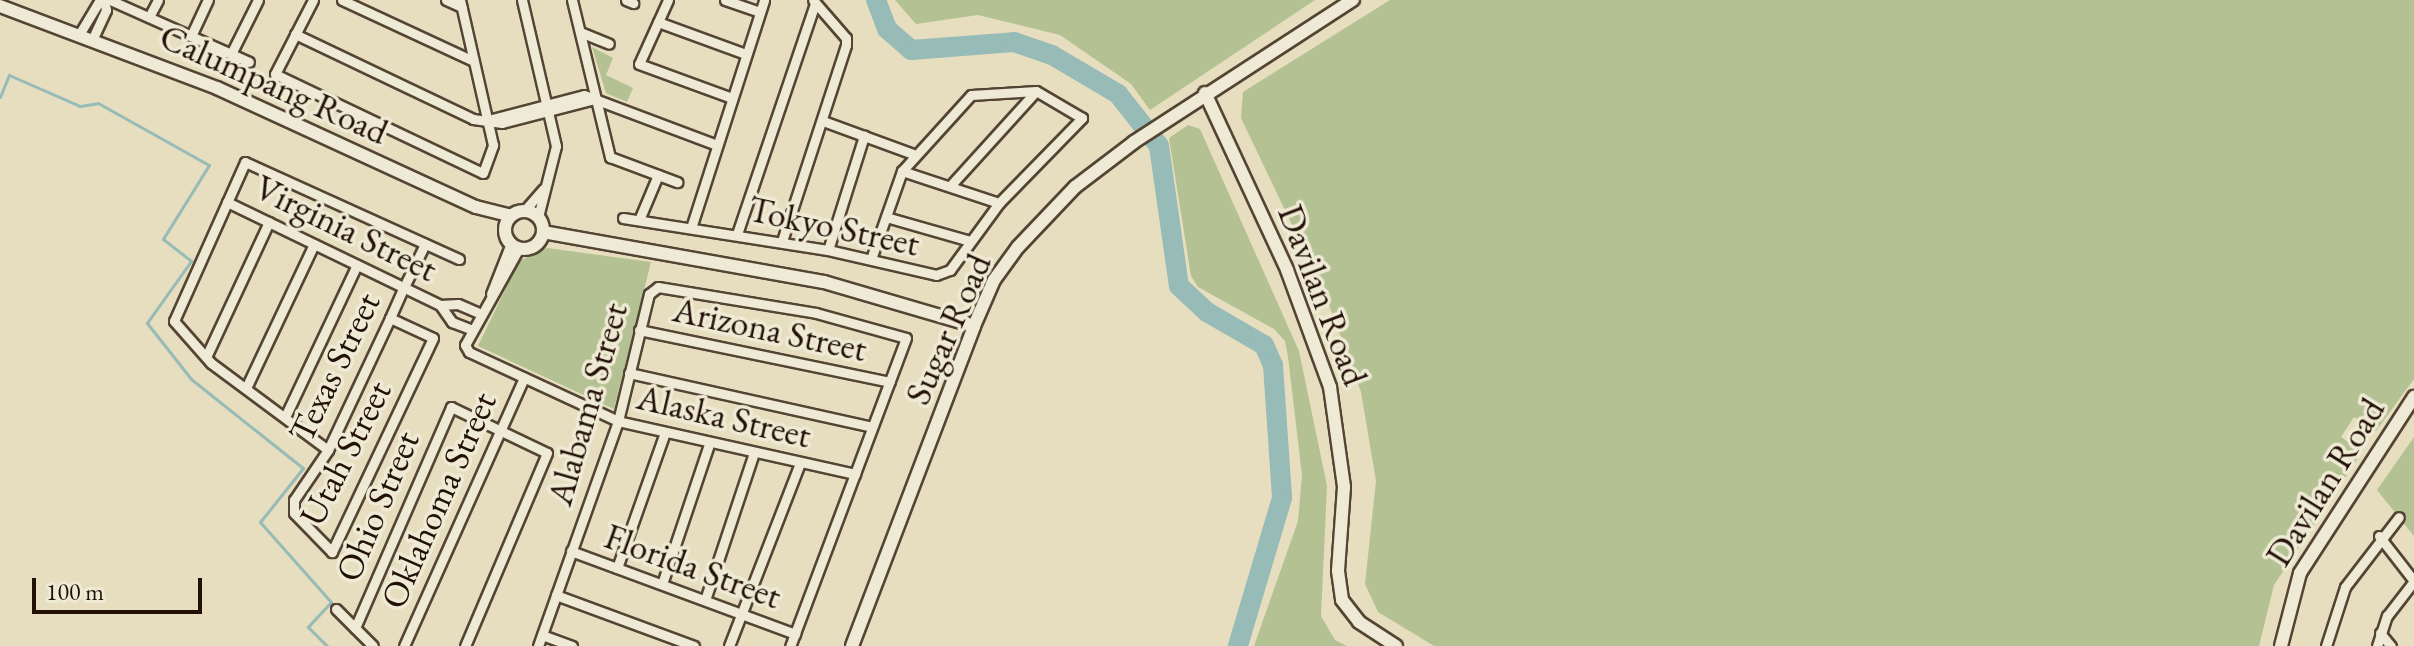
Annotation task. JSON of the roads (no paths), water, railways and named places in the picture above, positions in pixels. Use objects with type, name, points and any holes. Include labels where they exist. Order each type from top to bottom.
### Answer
[{"type":"main road","name":"Sugar Road","points":[[852,646],[994,280],[1045,215],[1134,142],[1205,93],[1353,0]]},
{"type":"main road","name":"Calumpang Road","points":[[0,6],[80,33],[217,88],[508,221]]},
{"type":"main road","name":"Davilan Road","points":[[1205,93],[1287,270],[1330,387],[1344,487],[1338,571],[1342,600],[1359,622],[1396,646]]},
{"type":"main road","points":[[524,211],[538,217],[543,232],[534,245],[515,245],[508,221],[524,211]]},
{"type":"main road","points":[[543,232],[824,282],[974,326]]},
{"type":"main road","name":"Davilan Road","points":[[2281,646],[2300,573],[2414,397]]},
{"type":"street","points":[[105,0],[249,62]]},
{"type":"street","points":[[80,33],[105,0]]},
{"type":"street","points":[[93,38],[106,10],[105,0]]},
{"type":"street","points":[[149,17],[158,0]]},
{"type":"street","points":[[191,36],[208,0]]},
{"type":"street","points":[[231,54],[258,0]]},
{"type":"street","points":[[313,0],[275,74],[483,173],[493,145],[488,120],[471,60],[461,4],[446,0]]},
{"type":"street","points":[[342,0],[471,60]]},
{"type":"street","points":[[522,0],[556,155],[538,217]]},
{"type":"street","points":[[572,0],[610,157],[677,182]]},
{"type":"street","points":[[668,0],[639,64],[732,98]]},
{"type":"street","points":[[725,0],[760,12]]},
{"type":"street","points":[[691,228],[764,0]]},
{"type":"street","points":[[782,241],[823,121],[846,38],[814,1]]},
{"type":"street","points":[[737,234],[814,1]]},
{"type":"street","points":[[658,22],[746,54]]},
{"type":"street","points":[[580,32],[609,44]]},
{"type":"street","points":[[295,34],[473,119],[502,123],[548,108],[595,99],[717,145]]},
{"type":"street","points":[[871,259],[902,171],[913,154],[971,95],[1036,91]]},
{"type":"street","points":[[950,186],[1036,91]]},
{"type":"street","name":"Tokyo Street","points":[[623,218],[782,241],[936,275],[950,270],[999,203],[1082,118],[1036,91]]},
{"type":"street","points":[[823,121],[913,154]]},
{"type":"street","points":[[828,250],[864,136]]},
{"type":"street","points":[[328,450],[206,357],[174,321],[245,162],[459,259]]},
{"type":"street","points":[[902,171],[999,203]]},
{"type":"street","points":[[639,220],[658,175]]},
{"type":"street","points":[[524,211],[547,183]]},
{"type":"street","name":"Virginia Street","points":[[227,202],[440,305],[452,322],[473,330]]},
{"type":"street","points":[[886,217],[970,241]]},
{"type":"street","points":[[206,357],[269,222]]},
{"type":"street","points":[[246,388],[314,244]]},
{"type":"street","name":"Texas Street","points":[[294,513],[294,500],[328,450],[425,244]]},
{"type":"street","points":[[473,330],[515,245]]},
{"type":"street","points":[[285,417],[357,265]]},
{"type":"street","name":"Alabama Street","points":[[538,646],[618,421],[649,294],[658,287],[816,313],[906,338],[890,382]]},
{"type":"street","name":"Virginia Street","points":[[440,305],[458,304],[481,314]]},
{"type":"street","name":"Utah Street","points":[[294,513],[332,552],[433,338],[390,318]]},
{"type":"street","name":"Alaska Street","points":[[473,330],[466,350],[618,421],[664,435],[855,474]]},
{"type":"street","name":"Arizona Street","points":[[639,330],[890,382]]},
{"type":"street","points":[[629,373],[872,427]]},
{"type":"street","name":"Oklahoma Street","points":[[404,646],[524,378]]},
{"type":"street","points":[[790,646],[890,382]]},
{"type":"street","name":"Ohio Street","points":[[355,628],[451,407],[499,430]]},
{"type":"street","points":[[465,646],[547,453],[499,430]]},
{"type":"street","points":[[617,568],[664,435]]},
{"type":"street","points":[[662,584],[709,444]]},
{"type":"street","points":[[705,600],[754,453]]},
{"type":"street","points":[[729,646],[800,463]]},
{"type":"street","points":[[2326,646],[2345,587],[2379,536],[2399,517]]},
{"type":"street","points":[[2377,646],[2380,633],[2414,581],[2379,536]]},
{"type":"street","name":"Florida Street","points":[[571,551],[795,634]]},
{"type":"street","points":[[556,595],[694,646]]},
{"type":"street","points":[[336,609],[373,646]]},
{"type":"street","points":[[2380,633],[2391,646]]},
{"type":"street","points":[[542,635],[572,646]]},
{"type":"waterway","points":[[876,0],[887,29],[911,50],[1014,42],[1052,55],[1118,94],[1159,146],[1179,286],[1207,312],[1264,345],[1273,365],[1282,498],[1238,646]]},
{"type":"waterway","points":[[0,97],[9,75],[80,106],[98,103],[209,165],[163,239],[191,261],[147,323],[191,379],[303,468],[260,522],[331,602],[308,627],[327,646]]}]
